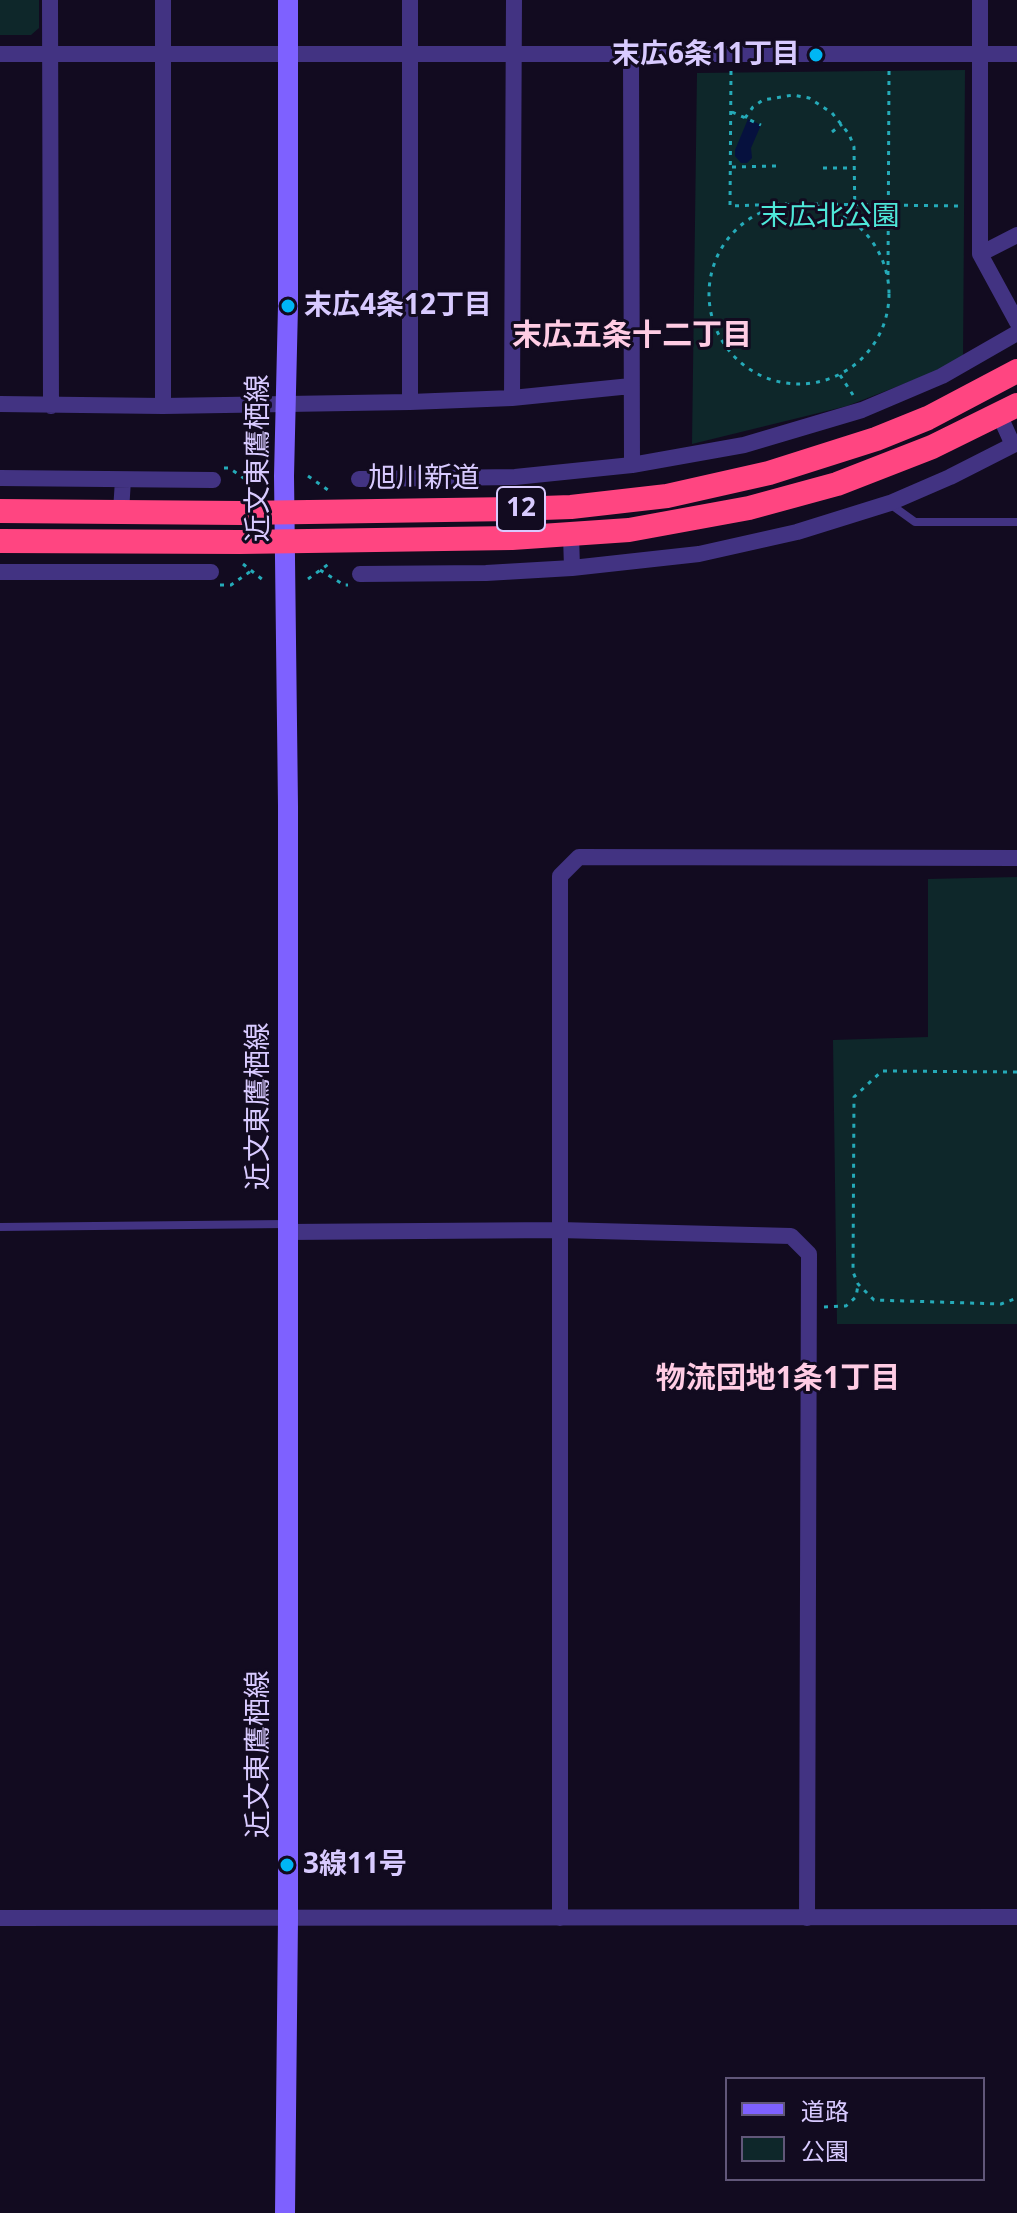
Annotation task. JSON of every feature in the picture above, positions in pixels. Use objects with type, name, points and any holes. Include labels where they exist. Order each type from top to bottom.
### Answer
[{"type":"highway","name":"旭川新道","points":[[0,511],[285,512],[571,507],[667,496],[769,473],[876,439],[928,418],[1017,371]]},
{"type":"highway","name":"12","points":[[0,541],[286,541],[571,535],[692,519],[797,496],[887,466],[1008,409]]},
{"type":"street","points":[[50,0],[51,406]]},
{"type":"street","points":[[163,0],[163,406]]},
{"type":"street","name":"近文東鷹栖線","points":[[285,2213],[288,1919],[285,512],[288,0]]},
{"type":"street","points":[[410,0],[410,402]]},
{"type":"street","points":[[512,398],[514,0]]},
{"type":"street","points":[[980,0],[980,254],[1017,322]]},
{"type":"street","points":[[0,54],[1017,54]]},
{"type":"street","points":[[631,54],[632,465]]},
{"type":"street","points":[[980,254],[1017,235]]},
{"type":"street","points":[[359,479],[515,477],[632,465],[744,445],[862,410],[942,376],[1017,333]]},
{"type":"street","points":[[0,404],[163,406],[410,402],[512,398],[631,386]]},
{"type":"street","points":[[360,574],[486,573],[572,568],[727,549],[797,532],[890,503],[1015,444],[1008,409]]},
{"type":"street","points":[[0,478],[213,480]]},
{"type":"street","points":[[425,509],[426,479]]},
{"type":"street","points":[[121,511],[123,480]]},
{"type":"street","points":[[571,535],[572,568]]},
{"type":"street","points":[[140,542],[140,571]]},
{"type":"street","points":[[0,572],[211,572]]},
{"type":"street","points":[[560,1918],[560,876],[579,857],[1017,858]]},
{"type":"street","points":[[287,1228],[791,1236],[809,1254],[807,1918]]},
{"type":"street","points":[[0,1918],[1017,1917]]},
{"type":"lane","points":[[890,503],[915,522],[1017,522]]},
{"type":"lane","points":[[0,1227],[287,1228]]},
{"type":"path","points":[[731,54],[730,206],[958,206]]},
{"type":"path","points":[[889,55],[889,302],[881,332],[864,357],[840,375],[811,384],[781,383],[753,373],[730,353],[714,327],[708,298],[712,268],[726,241],[748,220],[775,207],[806,204],[832,210],[855,224],[875,245],[887,273],[889,302]]},
{"type":"path","points":[[745,118],[763,100],[793,95],[822,105],[842,124],[854,147],[855,224]]},
{"type":"path","points":[[732,112],[761,125]]},
{"type":"path","points":[[832,132],[842,124]]},
{"type":"path","points":[[731,167],[776,166]]},
{"type":"path","points":[[823,168],[854,168]]},
{"type":"path","points":[[840,375],[862,410]]},
{"type":"path","points":[[229,468],[254,485],[264,476]]},
{"type":"path","points":[[308,476],[333,493]]},
{"type":"path","points":[[240,561],[263,580]]},
{"type":"path","points":[[308,579],[330,563]]},
{"type":"path","points":[[1017,1072],[882,1071],[854,1097],[853,1272],[858,1284],[874,1300],[1001,1304],[1017,1298]]},
{"type":"path","points":[[808,1308],[846,1306],[856,1297],[858,1284]]},
{"type":"green space","points":[[0,0],[39,0],[39,28],[31,35],[0,35]]},
{"type":"green space","name":"末広北公園","points":[[965,70],[963,361],[847,406],[692,444],[697,73]]},
{"type":"green space","points":[[1017,877],[1017,1324],[837,1324],[833,1040],[928,1037],[928,879]]},
{"type":"shaded area","points":[[748,119],[761,125],[751,148],[752,158],[747,163],[741,163],[735,156],[735,150]]},
{"type":"place","name":"末広6条11丁目","points":[[816,55]]},
{"type":"place","name":"末広4条12丁目","points":[[288,306]]},
{"type":"place","name":"3線11号","points":[[287,1865]]},
{"type":"district","name":"末広五条十二丁目","points":[[632,336]]},
{"type":"district","name":"物流団地1条1丁目","points":[[778,1379]]}]
